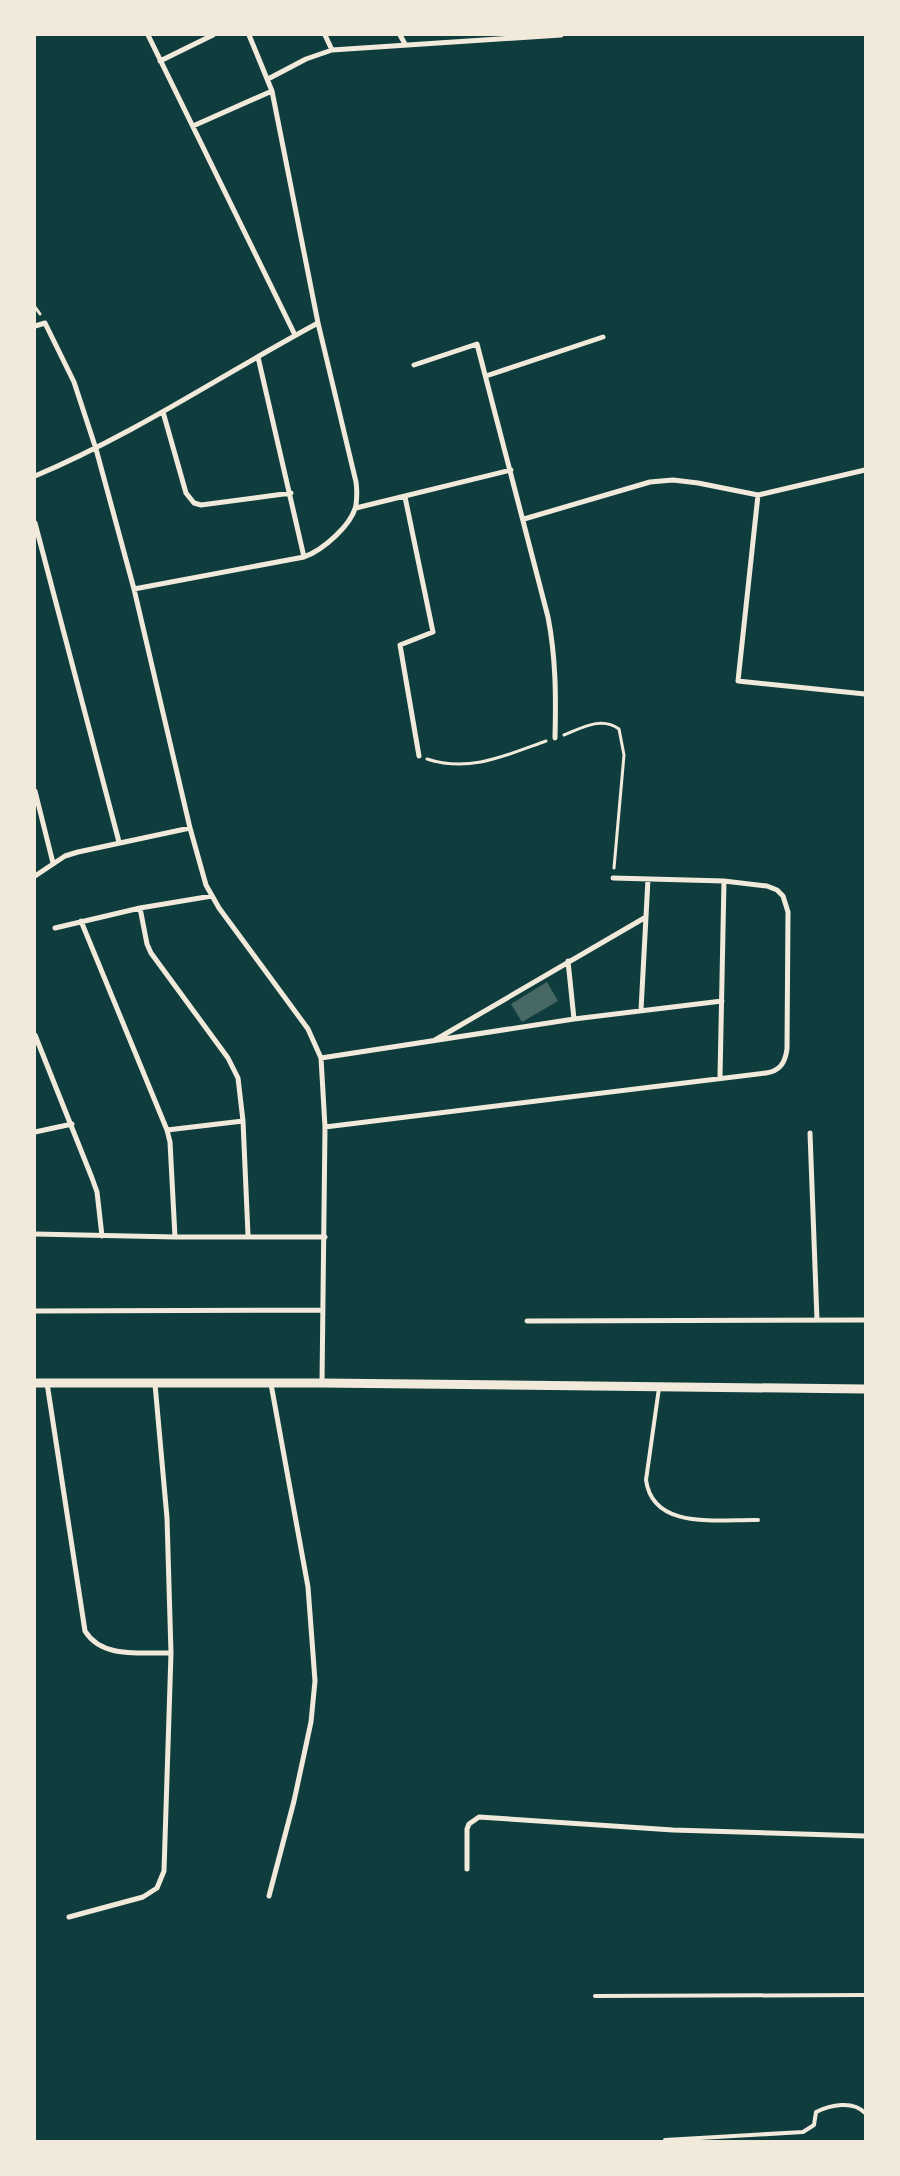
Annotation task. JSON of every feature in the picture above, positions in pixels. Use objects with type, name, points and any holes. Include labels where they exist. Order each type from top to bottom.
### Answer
[{"type":"street","points":[[148,35],[294,335]]},
{"type":"street","points":[[160,61],[213,35]]},
{"type":"street","points":[[134,589],[304,558],[318,552],[328,544],[356,508],[356,482],[318,322],[272,91],[249,35]]},
{"type":"street","points":[[325,35],[332,50]]},
{"type":"street","points":[[400,35],[404,44]]},
{"type":"street","points":[[268,79],[306,59],[332,50],[475,38],[561,35]]},
{"type":"street","points":[[193,126],[272,91]]},
{"type":"street","points":[[35,476],[96,449],[318,322]]},
{"type":"street","points":[[35,326],[46,323],[74,382],[96,449],[134,589],[201,871],[212,896],[308,1030],[321,1058],[325,1127],[322,1383]]},
{"type":"street","points":[[486,376],[602,337]]},
{"type":"street","points":[[414,365],[477,344],[524,519],[554,648],[556,683],[555,738]]},
{"type":"street","points":[[258,357],[291,492],[304,558]]},
{"type":"street","points":[[163,412],[186,492],[194,502],[209,505],[291,492]]},
{"type":"street","points":[[356,508],[511,470]]},
{"type":"street","points":[[524,519],[620,490],[673,480],[758,495],[865,470]]},
{"type":"street","points":[[758,495],[738,682],[865,694]]},
{"type":"street","points":[[405,497],[433,632],[400,645],[419,756]]},
{"type":"street","points":[[35,524],[119,842]]},
{"type":"street","points":[[35,791],[53,863]]},
{"type":"street","points":[[35,876],[65,856],[119,842],[190,828]]},
{"type":"street","points":[[325,1127],[773,1072],[783,1064],[787,1049],[788,912],[786,903],[776,890],[767,886],[724,881],[613,878]]},
{"type":"street","points":[[641,1010],[648,879]]},
{"type":"street","points":[[720,1077],[724,881]]},
{"type":"street","points":[[55,928],[140,908],[212,896]]},
{"type":"street","points":[[140,908],[147,944],[151,953],[234,1067],[238,1078],[243,1120],[248,1235]]},
{"type":"street","points":[[433,1042],[568,960],[646,917]]},
{"type":"street","points":[[81,921],[168,1130],[175,1237]]},
{"type":"street","points":[[568,960],[574,1019]]},
{"type":"street","points":[[321,1058],[574,1019],[722,1001]]},
{"type":"street","points":[[35,1035],[72,1124],[96,1192],[102,1236]]},
{"type":"street","points":[[168,1130],[243,1120]]},
{"type":"street","points":[[35,1132],[72,1124]]},
{"type":"street","points":[[810,1133],[817,1320]]},
{"type":"street","points":[[35,1234],[175,1237],[248,1235],[325,1236]]},
{"type":"street","points":[[35,1311],[322,1310]]},
{"type":"street","points":[[527,1321],[865,1320]]},
{"type":"street","points":[[35,1383],[322,1383],[865,1389]]},
{"type":"street","points":[[47,1383],[84,1631],[97,1646],[108,1651],[170,1653]]},
{"type":"street","points":[[69,1917],[143,1896],[157,1888],[162,1880],[164,1871],[170,1653],[167,1518],[155,1384]]},
{"type":"street","points":[[269,1896],[311,1722],[315,1681],[308,1587],[271,1384]]},
{"type":"street","points":[[466,1869],[467,1829],[469,1824],[480,1817],[683,1830],[865,1836]]},
{"type":"lane","points":[[659,1388],[646,1480],[648,1492],[654,1504],[679,1518],[758,1520]]},
{"type":"lane","points":[[595,1996],[865,1995]]},
{"type":"lane","points":[[665,2140],[803,2132],[814,2125],[816,2112],[834,2106],[849,2105],[865,2113]]},
{"type":"path","points":[[419,756],[457,765],[476,764],[598,722],[610,723],[619,729],[624,755],[613,878]]},
{"type":"building","points":[[547,982],[558,1001],[522,1022],[511,1004]]}]
